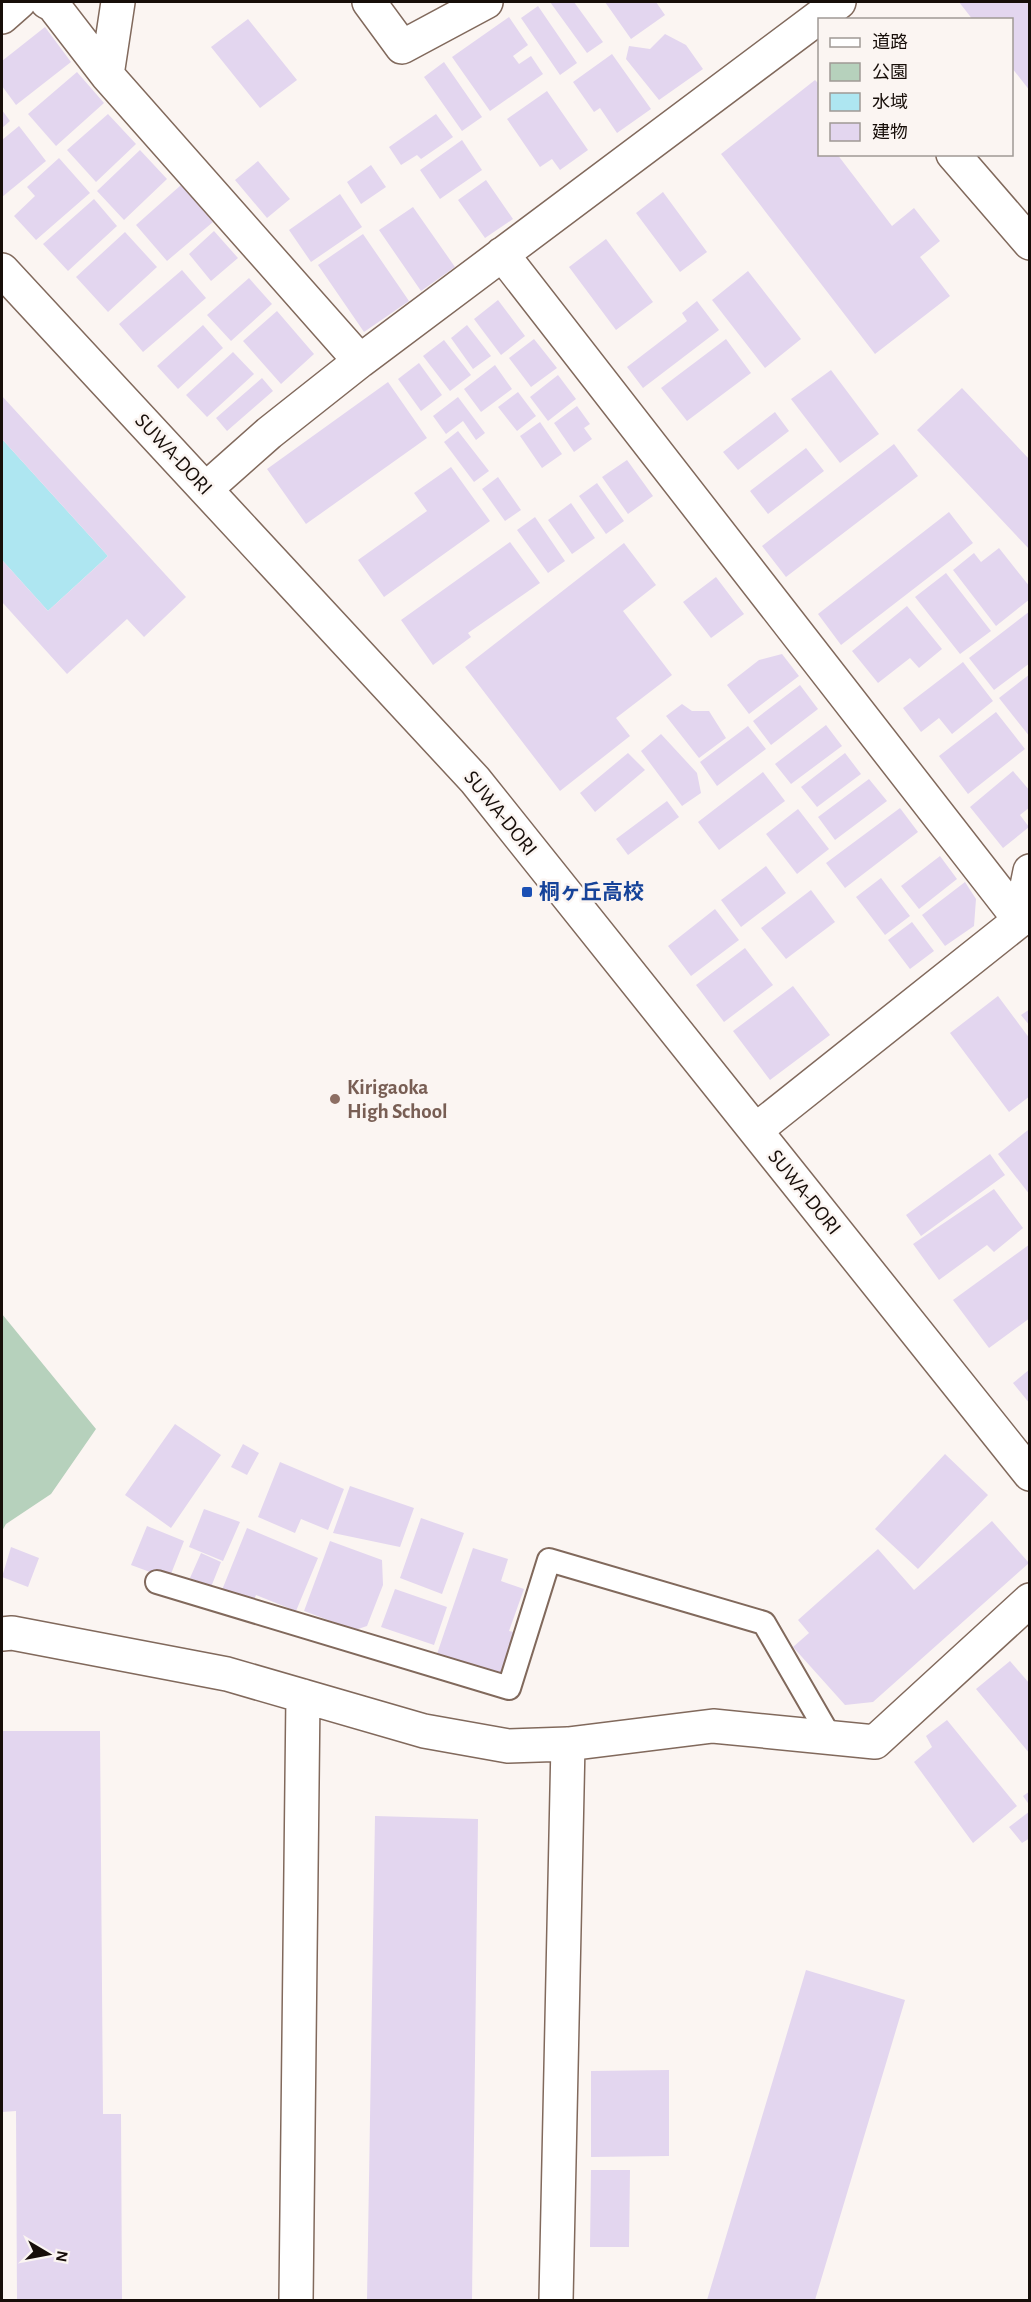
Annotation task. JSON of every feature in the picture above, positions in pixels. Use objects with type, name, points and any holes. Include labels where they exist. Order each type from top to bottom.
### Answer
[{"type":"street","points":[[2,17],[19,2]]},
{"type":"street","points":[[47,2],[80,38],[107,75],[360,361]]},
{"type":"street","points":[[369,2],[402,47],[486,2]]},
{"type":"street","points":[[80,38],[126,7]]},
{"type":"street","points":[[107,75],[126,7]]},
{"type":"street","points":[[819,18],[832,8]]},
{"type":"street","points":[[207,488],[269,432],[360,361],[818,18]]},
{"type":"street","points":[[955,156],[1029,243]]},
{"type":"street","points":[[502,254],[1025,926]]},
{"type":"street","name":"SUWA-DORI","points":[[2,270],[207,488],[475,780],[1029,1474]]},
{"type":"street","points":[[756,1130],[1025,926],[1029,871]]},
{"type":"street","points":[[2,1634],[12,1633],[227,1674],[424,1731],[507,1746],[568,1744],[713,1726],[875,1742],[1029,1600]]},
{"type":"street","points":[[296,2301],[303,1696]]},
{"type":"street","points":[[556,2301],[568,1744]]},
{"type":"lane","points":[[158,1582],[509,1688],[549,1560],[764,1623],[830,1737]]},
{"type":"green space","points":[[2,1314],[96,1429],[51,1494],[6,1524],[2,1531]]},
{"type":"water","points":[[2,439],[108,556],[48,611],[2,560]]},
{"type":"building","points":[[550,2],[574,2],[603,42],[587,53]]},
{"type":"building","points":[[605,2],[656,2],[665,15],[631,39]]},
{"type":"building","points":[[959,2],[1030,2],[1030,91],[1013,69],[1013,18],[971,18]]},
{"type":"building","points":[[538,6],[577,63],[560,75],[521,18]]},
{"type":"building","points":[[509,17],[528,45],[513,56],[519,64],[531,56],[543,74],[490,111],[452,57]]},
{"type":"building","points":[[248,19],[297,80],[260,108],[211,47]]},
{"type":"building","points":[[45,27],[71,62],[16,105],[2,86],[2,61]]},
{"type":"building","points":[[665,34],[686,45],[703,69],[659,100],[626,59],[629,46],[650,49]]},
{"type":"building","points":[[612,54],[651,109],[617,133],[600,108],[594,112],[573,82]]},
{"type":"building","points":[[444,62],[482,117],[462,131],[424,77]]},
{"type":"building","points":[[77,72],[104,103],[56,146],[28,114]]},
{"type":"building","points":[[815,80],[818,83],[818,156],[839,156],[892,226],[914,208],[940,241],[920,257],[950,296],[875,354],[721,154]]},
{"type":"building","points":[[547,91],[588,150],[560,170],[552,159],[540,167],[507,119]]},
{"type":"building","points":[[2,110],[10,121],[2,128]]},
{"type":"building","points":[[108,114],[136,144],[96,182],[67,150]]},
{"type":"building","points":[[436,114],[453,137],[421,159],[417,155],[401,165],[389,147]]},
{"type":"building","points":[[19,126],[46,161],[2,197],[2,140]]},
{"type":"building","points":[[462,140],[482,170],[440,199],[420,170]]},
{"type":"building","points":[[140,150],[167,179],[124,220],[97,191]]},
{"type":"building","points":[[59,158],[90,193],[36,240],[14,216],[35,196],[27,187]]},
{"type":"building","points":[[258,161],[290,199],[267,218],[235,180]]},
{"type":"building","points":[[371,165],[386,187],[361,204],[347,182]]},
{"type":"building","points":[[486,180],[513,219],[485,238],[458,200]]},
{"type":"building","points":[[181,185],[213,222],[167,261],[136,225]]},
{"type":"building","points":[[663,192],[707,252],[680,272],[636,213]]},
{"type":"building","points":[[340,194],[362,227],[311,262],[289,230]]},
{"type":"building","points":[[94,199],[117,226],[68,271],[43,244]]},
{"type":"building","points":[[413,207],[455,267],[421,291],[379,230]]},
{"type":"building","points":[[214,231],[238,258],[211,281],[189,254]]},
{"type":"building","points":[[125,232],[157,267],[108,312],[76,277]]},
{"type":"building","points":[[363,234],[409,301],[364,332],[318,265]]},
{"type":"building","points":[[606,239],[653,302],[616,330],[569,267]]},
{"type":"building","points":[[182,270],[206,298],[143,352],[119,324]]},
{"type":"building","points":[[748,271],[801,339],[765,368],[712,300]]},
{"type":"building","points":[[249,278],[272,304],[231,341],[207,315]]},
{"type":"building","points":[[498,300],[525,336],[501,355],[474,319]]},
{"type":"building","points":[[697,301],[719,330],[643,388],[627,367],[687,321],[682,313]]},
{"type":"building","points":[[277,311],[314,354],[281,384],[243,341]]},
{"type":"building","points":[[203,325],[223,348],[178,389],[157,366]]},
{"type":"building","points":[[467,325],[491,356],[473,369],[451,338]]},
{"type":"building","points":[[534,339],[557,368],[531,387],[509,358]]},
{"type":"building","points":[[726,339],[751,373],[687,421],[661,388]]},
{"type":"building","points":[[444,340],[471,375],[450,391],[423,356]]},
{"type":"building","points":[[233,352],[254,374],[207,417],[186,395]]},
{"type":"building","points":[[419,363],[442,395],[421,411],[398,379]]},
{"type":"building","points":[[495,365],[512,389],[481,412],[464,389]]},
{"type":"building","points":[[831,370],[879,434],[840,463],[791,399]]},
{"type":"building","points":[[558,375],[576,399],[548,421],[530,397]]},
{"type":"building","points":[[262,378],[273,391],[227,431],[216,418]]},
{"type":"building","points":[[388,382],[427,438],[306,524],[267,469]]},
{"type":"building","points":[[962,388],[1030,460],[1030,550],[917,430]]},
{"type":"building","points":[[518,392],[536,416],[517,431],[498,407]]},
{"type":"building","points":[[2,396],[186,597],[144,637],[127,619],[67,674],[2,602],[2,560],[48,611],[108,556],[2,439]]},
{"type":"building","points":[[458,397],[485,433],[476,440],[463,421],[446,434],[433,416]]},
{"type":"building","points":[[577,406],[590,424],[584,428],[592,439],[574,452],[554,423]]},
{"type":"building","points":[[775,412],[789,431],[738,470],[723,452]]},
{"type":"building","points":[[540,422],[562,454],[542,468],[520,436]]},
{"type":"building","points":[[458,431],[489,471],[474,482],[444,442]]},
{"type":"building","points":[[894,444],[918,476],[786,577],[762,546]]},
{"type":"building","points":[[806,448],[824,471],[768,514],[750,491]]},
{"type":"building","points":[[627,460],[653,496],[628,514],[602,477]]},
{"type":"building","points":[[451,467],[490,521],[384,597],[358,560],[427,511],[414,493]]},
{"type":"building","points":[[498,477],[521,510],[505,521],[482,489]]},
{"type":"building","points":[[597,483],[624,521],[606,534],[579,496]]},
{"type":"building","points":[[571,503],[595,538],[572,554],[548,520]]},
{"type":"building","points":[[949,512],[973,543],[841,645],[818,614]]},
{"type":"building","points":[[535,517],[565,561],[548,573],[517,530]]},
{"type":"building","points":[[510,542],[540,583],[468,633],[471,637],[433,665],[401,620]]},
{"type":"building","points":[[624,543],[656,585],[623,611],[672,675],[616,718],[630,736],[560,791],[465,667]]},
{"type":"building","points":[[999,548],[1030,587],[1030,599],[996,626],[953,570],[974,553],[981,562]]},
{"type":"building","points":[[946,573],[991,631],[960,654],[915,597]]},
{"type":"building","points":[[716,577],[744,614],[711,638],[683,602]]},
{"type":"building","points":[[907,606],[942,649],[919,668],[910,658],[878,683],[852,651]]},
{"type":"building","points":[[1030,611],[1030,663],[994,690],[969,658]]},
{"type":"building","points":[[782,654],[799,676],[749,714],[727,685],[759,660]]},
{"type":"building","points":[[963,662],[993,701],[952,734],[939,718],[921,732],[903,708]]},
{"type":"building","points":[[1030,674],[1030,737],[999,698]]},
{"type":"building","points":[[800,685],[818,709],[771,745],[753,721]]},
{"type":"building","points":[[682,704],[692,711],[709,711],[726,738],[699,758],[666,716]]},
{"type":"building","points":[[996,712],[1025,749],[968,794],[939,756]]},
{"type":"building","points":[[826,725],[842,746],[791,784],[775,764]]},
{"type":"building","points":[[748,726],[766,749],[717,786],[700,762]]},
{"type":"building","points":[[661,734],[697,773],[701,793],[682,806],[641,751]]},
{"type":"building","points":[[628,753],[645,770],[595,812],[580,793]]},
{"type":"building","points":[[845,753],[861,774],[817,807],[801,787]]},
{"type":"building","points":[[1013,771],[1030,791],[1030,807],[1020,815],[1029,827],[1003,848],[970,807]]},
{"type":"building","points":[[763,772],[785,801],[719,850],[698,822]]},
{"type":"building","points":[[869,779],[887,801],[835,840],[818,817]]},
{"type":"building","points":[[667,801],[679,817],[628,855],[616,839]]},
{"type":"building","points":[[900,808],[918,832],[845,888],[826,863]]},
{"type":"building","points":[[798,809],[829,849],[797,874],[766,834]]},
{"type":"building","points":[[940,856],[957,879],[919,909],[901,886]]},
{"type":"building","points":[[766,866],[786,893],[741,927],[721,900]]},
{"type":"building","points":[[881,878],[910,916],[885,935],[856,897]]},
{"type":"building","points":[[965,882],[976,899],[974,926],[945,946],[922,915]]},
{"type":"building","points":[[811,890],[835,922],[786,959],[761,928]]},
{"type":"building","points":[[715,909],[739,940],[691,976],[668,946]]},
{"type":"building","points":[[912,922],[934,951],[910,969],[888,940]]},
{"type":"building","points":[[745,948],[773,985],[724,1022],[696,985]]},
{"type":"building","points":[[793,986],[830,1035],[770,1080],[733,1031]]},
{"type":"building","points":[[998,996],[1030,1039],[1030,1096],[1009,1112],[950,1033]]},
{"type":"building","points":[[1030,1009],[1030,1026],[1021,1015]]},
{"type":"building","points":[[1028,1130],[1030,1132],[1030,1195],[998,1154]]},
{"type":"building","points":[[990,1154],[1005,1175],[921,1236],[906,1215]]},
{"type":"building","points":[[994,1189],[1023,1228],[994,1252],[987,1245],[939,1280],[913,1244]]},
{"type":"building","points":[[1030,1244],[1030,1318],[989,1348],[953,1300]]},
{"type":"building","points":[[1030,1369],[1030,1404],[1013,1383]]},
{"type":"building","points":[[175,1424],[221,1455],[171,1528],[125,1495]]},
{"type":"building","points":[[243,1444],[259,1453],[247,1475],[231,1467]]},
{"type":"building","points":[[945,1454],[988,1495],[918,1569],[875,1529]]},
{"type":"building","points":[[280,1462],[344,1489],[328,1530],[301,1519],[295,1533],[258,1517]]},
{"type":"building","points":[[350,1486],[414,1508],[400,1547],[333,1533]]},
{"type":"building","points":[[204,1509],[240,1522],[223,1561],[189,1547]]},
{"type":"building","points":[[421,1518],[464,1533],[442,1594],[400,1578]]},
{"type":"building","points":[[992,1521],[1029,1563],[873,1702],[845,1705],[793,1647],[809,1633],[798,1620],[878,1549],[914,1590]]},
{"type":"building","points":[[147,1526],[184,1541],[169,1579],[131,1565]]},
{"type":"building","points":[[247,1528],[318,1558],[296,1611],[256,1595],[253,1603],[222,1590]]},
{"type":"building","points":[[330,1541],[382,1560],[383,1585],[367,1626],[355,1630],[304,1611]]},
{"type":"building","points":[[11,1547],[39,1558],[28,1587],[2,1577]]},
{"type":"building","points":[[473,1548],[508,1559],[501,1581],[524,1589],[509,1631],[514,1632],[500,1676],[437,1654]]},
{"type":"building","points":[[201,1553],[221,1562],[211,1587],[190,1578]]},
{"type":"building","points":[[395,1589],[447,1607],[434,1645],[381,1627]]},
{"type":"building","points":[[1010,1661],[1030,1684],[1030,1754],[976,1689]]},
{"type":"building","points":[[947,1720],[1017,1806],[973,1843],[914,1762],[932,1747],[926,1736]]},
{"type":"building","points":[[2,1731],[100,1731],[103,2114],[121,2114],[122,2300],[17,2300],[16,2111],[2,2112]]},
{"type":"building","points":[[1030,1791],[1030,1806],[1023,1796]]},
{"type":"building","points":[[1030,1811],[1030,1838],[1022,1843],[1009,1827]]},
{"type":"building","points":[[375,1816],[478,1819],[472,2300],[367,2300]]},
{"type":"building","points":[[806,1970],[905,2000],[815,2300],[707,2300]]},
{"type":"building","points":[[669,2070],[669,2156],[591,2157],[591,2071]]},
{"type":"building","points":[[591,2170],[630,2170],[629,2247],[590,2247]]},
{"type":"place","name":"桐ヶ丘高校","points":[[527,892]]},
{"type":"place","name":"Kirigaoka High School","points":[[335,1099]]}]
